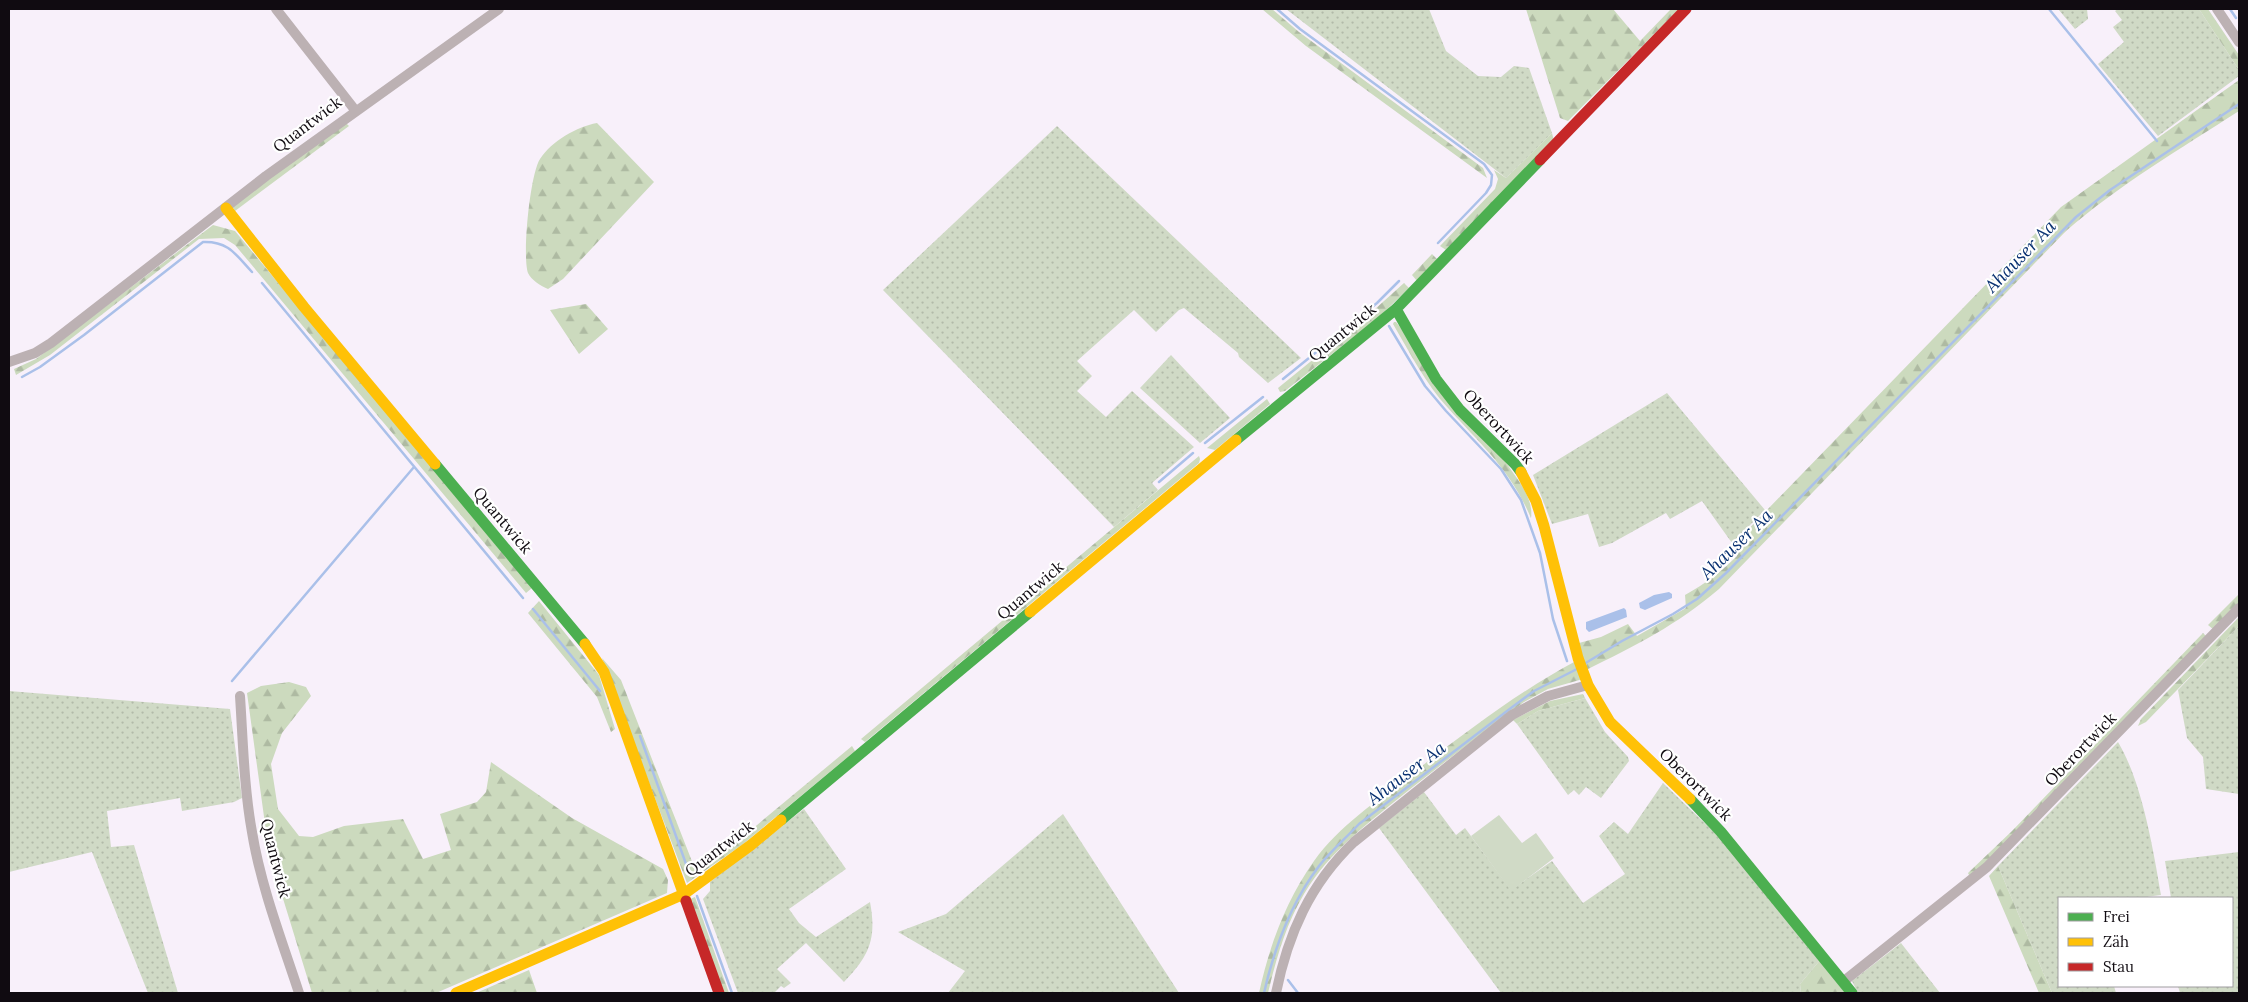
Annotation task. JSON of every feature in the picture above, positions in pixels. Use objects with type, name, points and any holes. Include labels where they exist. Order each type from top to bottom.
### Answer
[{"type":"street","name":"Quantwick","points":[[9,362],[35,353],[51,343],[355,110],[276,9]]},
{"type":"street","points":[[355,110],[499,9]]},
{"type":"street","points":[[1396,309],[1686,9]]},
{"type":"street","points":[[2217,9],[2239,42]]},
{"type":"street","name":"Quantwick","points":[[226,208],[304,307],[590,651],[604,672],[719,993]]},
{"type":"street","name":"Quantwick","points":[[456,993],[684,894],[751,846],[1212,460],[1396,309]]},
{"type":"street","name":"Oberortwick","points":[[1396,309],[1436,379],[1460,410],[1510,459],[1528,483],[1544,526],[1578,658],[1588,686],[1610,722],[1675,782],[1716,826],[1852,993]]},
{"type":"street","name":"Oberortwick","points":[[1844,982],[1987,867],[2239,608]]},
{"type":"street","points":[[1276,993],[1287,948],[1296,924],[1309,897],[1339,856],[1512,715],[1548,696],[1588,686]]},
{"type":"street","name":"Quantwick","points":[[240,696],[248,806],[252,834],[260,870],[299,993]]},
{"type":"green space","points":[[1262,9],[1272,9],[1299,32],[1483,168],[1487,178],[1306,46]]},
{"type":"green space","points":[[1286,9],[1429,9],[1446,51],[1478,76],[1501,77],[1514,66],[1529,68],[1552,133],[1506,178]]},
{"type":"green space","points":[[1526,9],[1613,9],[1640,41],[1671,9],[1679,9],[1568,121],[1560,118]]},
{"type":"green space","points":[[2058,9],[2087,9],[2088,19],[2075,29]]},
{"type":"green space","points":[[2118,9],[2199,9],[2239,70],[2239,76],[2158,136],[2098,64],[2124,42],[2113,27],[2122,20],[2115,11]]},
{"type":"green space","points":[[2199,9],[2208,9],[2239,55],[2239,70]]},
{"type":"green space","points":[[2239,80],[2239,111],[2128,183],[2066,231],[1719,589],[1671,624],[1586,670],[1579,643],[1601,637],[1628,624],[1637,636],[1686,608],[1685,595],[1699,587],[1737,556],[1734,544],[2061,207]]},
{"type":"green space","points":[[344,121],[349,126],[235,211],[232,206]]},
{"type":"green space","points":[[597,123],[654,182],[563,279],[548,289],[531,278],[526,264],[528,215],[536,168],[540,159],[551,146],[573,131]]},
{"type":"green space","points":[[1057,126],[1301,358],[1268,383],[1239,357],[1238,353],[1184,308],[1179,310],[1156,332],[1134,310],[1077,361],[1092,376],[1077,391],[1106,417],[1132,391],[1194,447],[1152,483],[1158,490],[1114,527],[883,290]]},
{"type":"green space","points":[[1552,133],[1554,141],[1446,250],[1440,246],[1495,189],[1498,179],[1494,170],[1506,178]]},
{"type":"green space","points":[[213,225],[235,231],[532,588],[526,593],[235,245],[224,238],[199,239],[50,355],[16,375],[14,369],[36,359]]},
{"type":"green space","points":[[1432,254],[1437,259],[1417,281],[1412,275]]},
{"type":"green space","points":[[1404,283],[1409,288],[1380,316],[1285,391],[1280,392],[1278,388],[1374,310]]},
{"type":"green space","points":[[586,304],[608,329],[579,354],[550,310]]},
{"type":"green space","points":[[1396,322],[1507,464],[1524,489],[1530,503],[1531,518],[1514,485],[1484,447],[1432,388],[1393,324]]},
{"type":"green space","points":[[1171,355],[1230,418],[1200,443],[1140,388]]},
{"type":"green space","points":[[1667,393],[1765,510],[1732,543],[1702,501],[1670,519],[1666,513],[1612,543],[1599,547],[1588,514],[1552,524],[1533,475]]},
{"type":"green space","points":[[1267,399],[1270,404],[1215,450],[1207,448]]},
{"type":"green space","points":[[1199,456],[1199,463],[865,742],[861,739]]},
{"type":"green space","points":[[2239,594],[2239,604],[2214,630],[2208,625]]},
{"type":"green space","points":[[539,601],[599,675],[615,729],[611,732],[597,697],[528,613]]},
{"type":"green space","points":[[2239,617],[2239,626],[2146,722],[2138,726],[2141,719]]},
{"type":"green space","points":[[2239,626],[2239,794],[2206,789],[2203,757],[2187,738],[2178,690]]},
{"type":"green space","points":[[2203,633],[2207,637],[1999,852],[1970,877],[1968,873],[2012,831]]},
{"type":"green space","points":[[602,658],[621,680],[695,869],[745,835],[852,746],[855,751],[742,845],[687,883]]},
{"type":"green space","points":[[1576,661],[1583,679],[1548,689],[1524,702],[1409,790],[1339,850],[1314,878],[1304,894],[1282,942],[1268,993],[1259,993],[1273,941],[1287,908],[1314,861],[1335,836],[1372,804],[1470,729],[1511,700]]},
{"type":"green space","points":[[289,682],[306,687],[311,696],[282,733],[271,764],[278,809],[299,836],[313,837],[344,826],[403,819],[423,859],[451,850],[440,814],[477,802],[486,792],[491,762],[572,818],[663,869],[668,880],[667,893],[436,993],[312,993],[269,853],[247,693],[261,686]]},
{"type":"green space","points":[[9,691],[230,709],[242,798],[234,802],[182,811],[180,798],[107,811],[111,847],[134,845],[178,993],[148,993],[92,852],[9,872]]},
{"type":"green space","points":[[1583,694],[1585,698],[1538,711],[1517,724],[1513,720],[1550,701]]},
{"type":"green space","points":[[1585,698],[1605,732],[1628,757],[1629,761],[1601,798],[1586,787],[1579,795],[1574,790],[1568,795],[1517,724],[1538,711]]},
{"type":"green space","points":[[2118,742],[2134,776],[2146,816],[2161,895],[2146,897],[2058,897],[2058,987],[2114,987],[2116,993],[2052,993],[1998,866]]},
{"type":"green space","points":[[1663,783],[1720,838],[1821,959],[1800,984],[1801,993],[1501,993],[1379,828],[1424,792],[1456,835],[1465,828],[1511,890],[1552,861],[1583,903],[1625,874],[1599,836],[1614,822],[1628,834]]},
{"type":"green space","points":[[804,809],[846,869],[789,909],[799,923],[816,937],[870,902],[872,926],[869,946],[860,964],[844,982],[806,943],[777,969],[791,983],[784,988],[781,986],[774,993],[738,993],[703,899],[710,891],[710,882]]},
{"type":"green space","points":[[1063,814],[1179,993],[948,993],[965,971],[898,932],[946,914]]},
{"type":"green space","points":[[1499,815],[1522,843],[1536,833],[1554,858],[1511,891],[1471,836]]},
{"type":"green space","points":[[2239,852],[2239,993],[2180,993],[2178,987],[2233,987],[2233,897],[2171,897],[2165,861]]},
{"type":"green space","points":[[1998,866],[2052,993],[2039,993],[1989,876]]},
{"type":"green space","points":[[695,897],[729,993],[724,993],[690,899]]},
{"type":"green space","points":[[1901,943],[1940,993],[1858,993],[1852,981]]},
{"type":"green space","points":[[1821,959],[1847,993],[1801,993],[1800,984]]},
{"type":"green space","points":[[529,970],[537,993],[476,993]]},
{"type":"water","points":[[1669,592],[1672,594],[1672,598],[1645,610],[1640,608],[1639,603],[1654,595]]},
{"type":"water","points":[[1624,608],[1627,617],[1589,632],[1586,629],[1586,622]]},
{"type":"waterway","points":[[1277,9],[1300,29],[1484,164],[1492,175],[1491,185],[1486,193],[1438,243]]},
{"type":"waterway","points":[[2049,9],[2157,141]]},
{"type":"waterway","points":[[2230,9],[2236,18]]},
{"type":"waterway","name":"Ahauser Aa","points":[[1584,664],[1697,599],[1726,573],[2076,217],[2110,190],[2239,104]]},
{"type":"waterway","points":[[22,377],[40,367],[84,335],[203,242],[212,242],[231,250],[252,272]]},
{"type":"waterway","points":[[1283,379],[1377,303],[1399,281]]},
{"type":"waterway","points":[[262,283],[523,598]]},
{"type":"waterway","points":[[1389,326],[1425,386],[1501,469],[1521,500],[1540,553],[1553,619],[1567,661]]},
{"type":"waterway","points":[[1205,443],[1263,397]]},
{"type":"waterway","points":[[1159,482],[1193,453]]},
{"type":"waterway","points":[[232,681],[414,467]]},
{"type":"waterway","points":[[533,609],[600,691]]},
{"type":"waterway","name":"Ahauser Aa","points":[[1264,993],[1278,943],[1300,895],[1319,866],[1359,824],[1534,691],[1577,669]]},
{"type":"waterway","points":[[640,736],[690,875]]},
{"type":"waterway","points":[[697,896],[732,993]]},
{"type":"waterway","points":[[1288,980],[1298,993]]},
{"type":"traffic: fast","points":[[1236,440],[1396,309],[1540,160]]},
{"type":"traffic: fast","points":[[1396,309],[1436,379],[1460,410],[1521,472]]},
{"type":"traffic: fast","points":[[435,464],[585,644]]},
{"type":"traffic: fast","points":[[781,820],[1030,612]]},
{"type":"traffic: fast","points":[[1690,799],[1721,832],[1852,993]]},
{"type":"traffic: slow","points":[[226,208],[304,307],[435,464]]},
{"type":"traffic: slow","points":[[1030,612],[1236,440]]},
{"type":"traffic: slow","points":[[1521,472],[1536,501],[1544,526],[1578,658],[1588,685],[1610,722],[1690,799]]},
{"type":"traffic: slow","points":[[585,644],[604,672],[686,901]]},
{"type":"traffic: slow","points":[[456,993],[684,894],[751,845],[781,820]]},
{"type":"traffic: jam","points":[[1540,160],[1686,9]]},
{"type":"traffic: jam","points":[[686,901],[719,993]]}]
